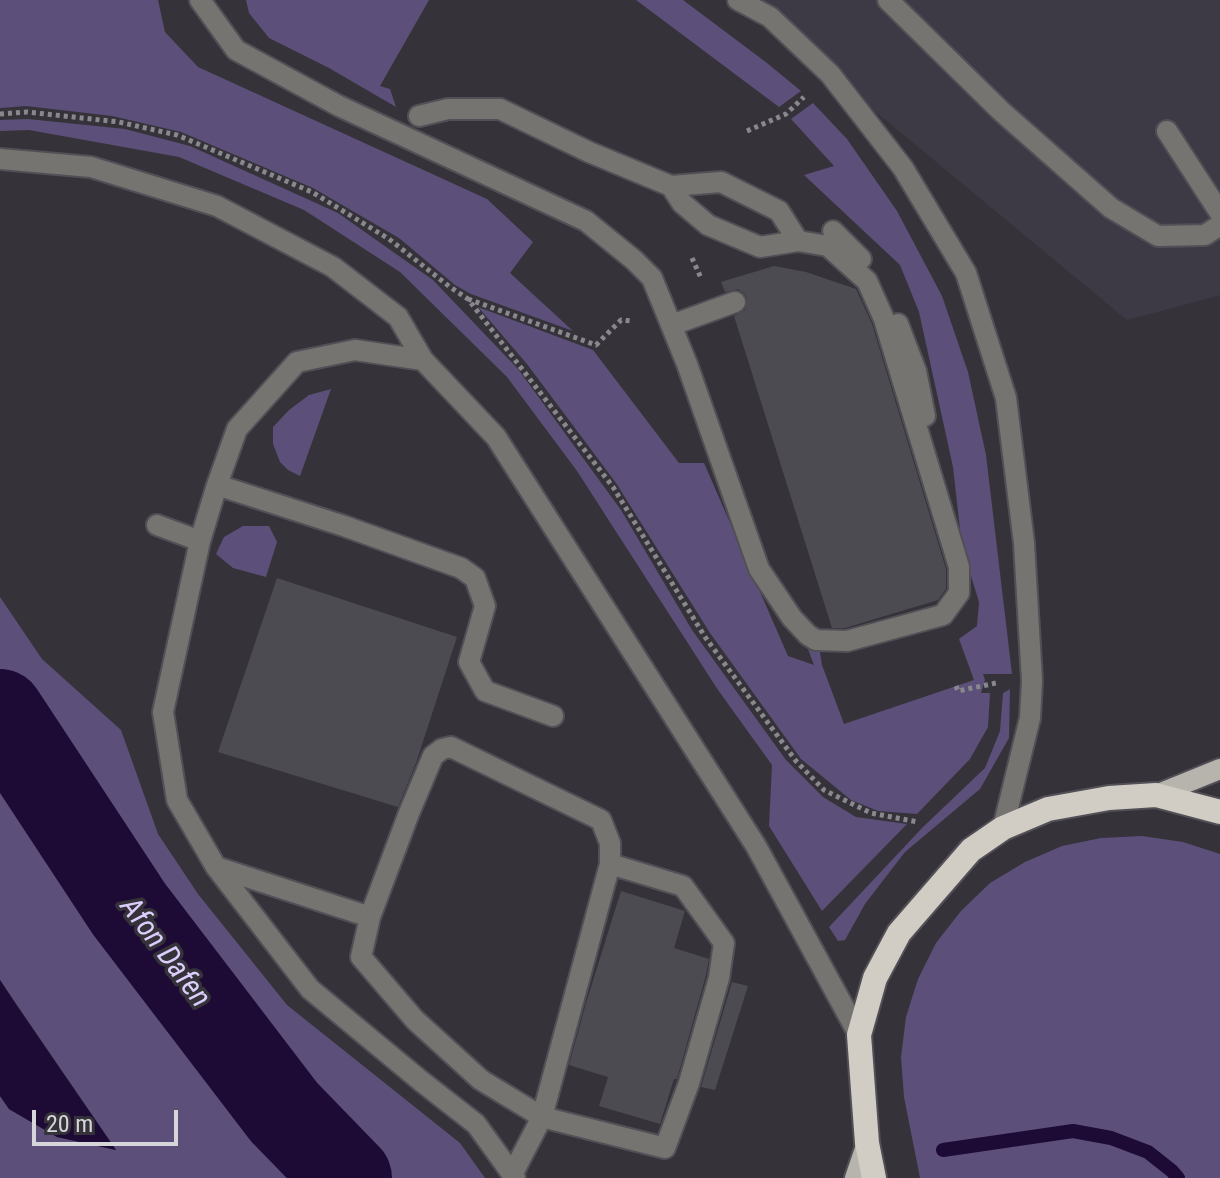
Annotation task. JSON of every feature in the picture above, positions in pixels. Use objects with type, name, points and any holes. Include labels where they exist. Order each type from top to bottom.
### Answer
[{"type":"highway","points":[[874,1178],[867,1143],[859,1035],[875,978],[899,933],[971,850],[1003,828],[1048,809],[1109,798],[1156,795],[1220,812]]},
{"type":"main road","points":[[1156,795],[1220,769]]},
{"type":"main road","points":[[855,1178],[867,1143]]},
{"type":"lane","points":[[200,0],[236,50],[339,106],[586,221],[652,278],[672,325],[759,569],[792,618],[816,640],[847,641],[943,615],[959,593],[959,567],[884,319],[867,281],[828,246],[798,241],[760,247],[708,225],[682,203],[671,186]]},
{"type":"lane","points":[[738,0],[770,17],[830,74],[903,168],[966,273],[1006,398],[1024,543],[1032,681],[1030,718],[1003,828]]},
{"type":"lane","points":[[888,0],[1001,111],[1111,208],[1158,236],[1205,235],[1220,225]]},
{"type":"lane","points":[[407,139],[429,97]]},
{"type":"lane","points":[[419,116],[448,109],[500,109],[589,152],[671,186],[721,182],[779,211],[798,241]]},
{"type":"lane","points":[[1167,131],[1220,213]]},
{"type":"lane","points":[[0,159],[91,167],[217,206],[333,267],[398,317],[423,360],[496,437],[756,846],[859,1035]]},
{"type":"lane","points":[[833,231],[877,274],[895,316],[916,371],[926,421],[922,448]]},
{"type":"lane","points":[[672,325],[735,302]]},
{"type":"lane","points":[[423,360],[355,350],[297,362],[237,429],[200,541],[163,712],[177,800],[216,867],[310,989],[476,1124],[514,1175],[542,1117],[610,864],[610,843],[601,820],[451,747],[442,749],[433,756],[370,917],[361,957],[415,1020],[481,1080],[542,1117],[665,1148],[689,1083],[719,978],[724,943],[683,886],[610,864]]},
{"type":"lane","points":[[217,485],[461,568],[475,578],[485,606],[469,662],[485,691],[553,716]]},
{"type":"lane","points":[[157,525],[200,541]]},
{"type":"lane","points":[[216,867],[370,917]]},
{"type":"path","points":[[747,131],[786,114],[814,89]]},
{"type":"path","points":[[468,299],[596,345],[621,320],[672,325]]},
{"type":"path","points":[[956,686],[958,691],[996,682]]},
{"type":"shaded area","points":[[0,0],[158,0],[165,32],[198,67],[487,199],[533,242],[510,273],[573,331],[471,294],[455,285],[399,238],[313,188],[181,132],[112,116],[26,106],[0,108]]},
{"type":"shaded area","points":[[246,0],[429,0],[380,86],[390,89],[396,107],[269,38],[249,13]]},
{"type":"shaded area","points":[[636,0],[683,0],[801,91],[779,107]]},
{"type":"shaded area","points":[[738,0],[1220,0],[1220,295],[1127,320]]},
{"type":"shaded area","points":[[813,103],[847,139],[897,211],[942,296],[968,372],[986,455],[1012,674],[983,674],[985,680],[981,693],[990,693],[988,727],[970,759],[917,814],[878,811],[851,800],[801,759],[710,633],[616,483],[527,364],[478,307],[593,350],[679,463],[704,463],[788,656],[814,665],[802,633],[819,646],[822,665],[844,724],[974,680],[959,639],[977,626],[979,602],[962,547],[953,467],[919,312],[900,265],[804,175],[834,166],[791,119]]},
{"type":"shaded area","points":[[28,119],[125,129],[190,146],[338,213],[433,280],[518,369],[621,510],[692,630],[786,760],[823,797],[856,817],[907,824],[822,911],[769,826],[772,765],[718,690],[577,471],[507,377],[400,272],[304,210],[179,157],[29,130],[0,131],[0,120]]},
{"type":"shaded area","points":[[331,389],[300,476],[280,462],[273,444],[273,427],[309,395]]},
{"type":"shaded area","points":[[243,526],[269,526],[277,542],[266,577],[233,568],[216,554],[224,537]]},
{"type":"shaded area","points":[[0,597],[42,659],[121,730],[158,834],[198,894],[287,1005],[460,1143],[485,1178],[0,1178],[0,1096],[9,1109],[57,1137],[116,1150],[0,980]]},
{"type":"shaded area","points":[[1010,689],[1009,738],[980,789],[905,852],[865,904],[845,940],[838,941],[829,927],[923,827],[985,768],[1000,731],[1003,693]]},
{"type":"shaded area","points":[[1142,836],[1183,842],[1220,854],[1220,1178],[920,1178],[904,1097],[901,1057],[906,1017],[918,979],[936,943],[961,911],[990,883],[1025,862],[1062,846],[1101,838]]},
{"type":"shaded area","points":[[0,980],[116,1150],[57,1137],[9,1109],[0,1096]]},
{"type":"building","points":[[774,266],[806,272],[856,289],[872,324],[946,569],[946,589],[938,600],[845,628],[832,628],[734,316],[745,310],[747,298],[738,289],[725,292],[721,282]]},
{"type":"building","points":[[277,578],[457,637],[416,763],[398,807],[218,752]]},
{"type":"building","points":[[621,891],[685,911],[674,948],[709,959],[677,1079],[674,1079],[660,1124],[599,1106],[608,1077],[569,1065]]},
{"type":"building","points":[[732,982],[748,986],[715,1090],[701,1087]]},
{"type":"waterway","name":"Afon Dafen","points":[[0,713],[129,909],[284,1112],[348,1178]]},
{"type":"waterway","name":"Afon Dafen","points":[[943,1150],[1073,1131],[1111,1138],[1148,1152],[1178,1178]]}]
